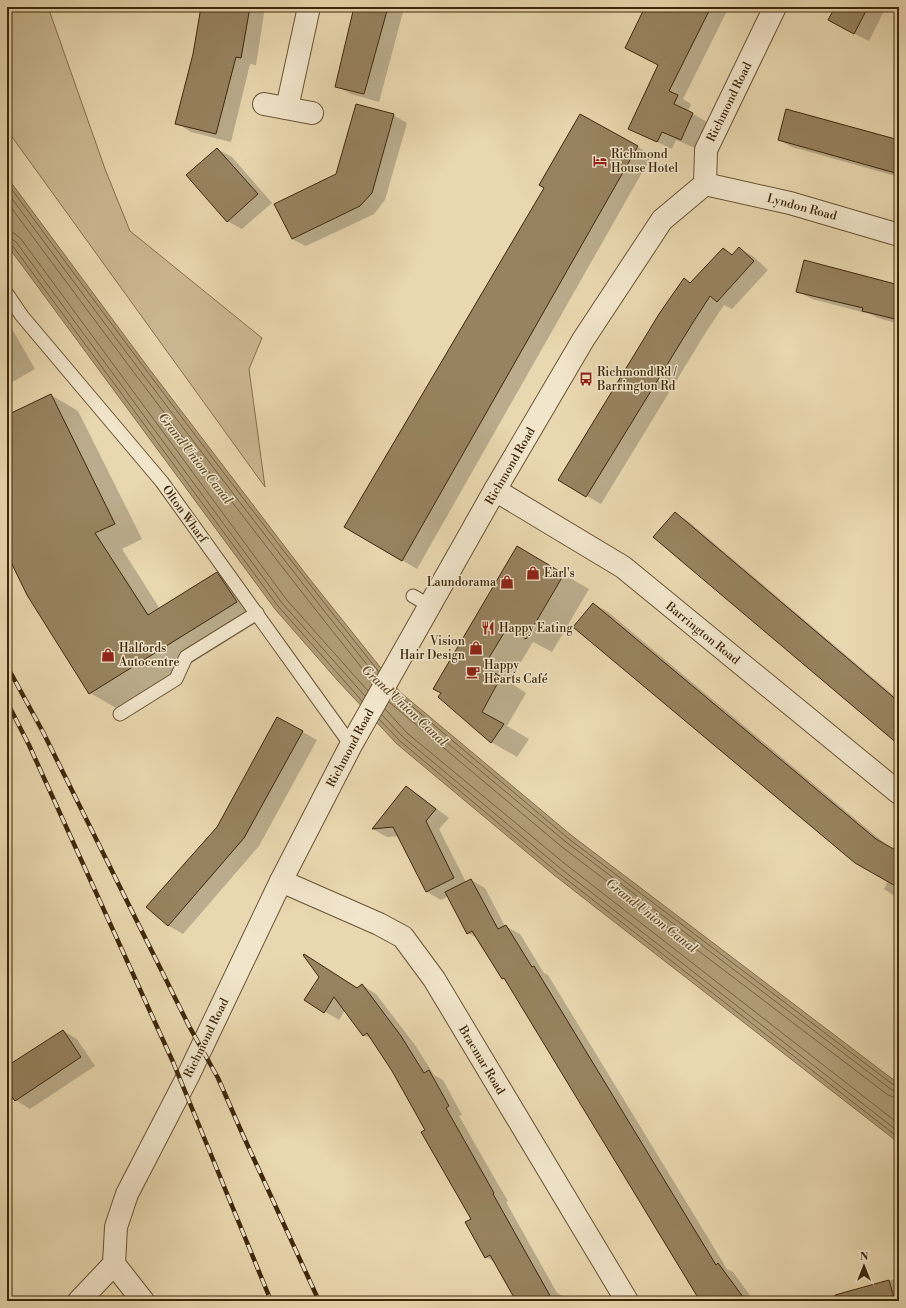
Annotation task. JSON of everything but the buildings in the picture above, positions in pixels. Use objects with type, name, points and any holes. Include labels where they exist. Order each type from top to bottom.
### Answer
[{"type":"street","points":[[287,108],[309,7]]},
{"type":"street","name":"Richmond Road","points":[[114,1264],[116,1227],[127,1194],[188,1076],[281,881],[350,745],[398,662],[422,601],[495,490],[583,340],[662,220],[705,184],[706,150],[775,7]]},
{"type":"street","points":[[264,104],[312,113]]},
{"type":"street","name":"Lyndon Road","points":[[705,184],[790,203],[899,235]]},
{"type":"street","name":"Barrington Road","points":[[495,490],[623,568],[899,793]]},
{"type":"street","name":"Braemar Road","points":[[281,881],[379,924],[402,937],[434,979],[627,1301]]},
{"type":"street","points":[[79,1301],[114,1264],[143,1301]]},
{"type":"lane","name":"Olton Wharf","points":[[7,294],[22,316],[162,482],[350,745]]},
{"type":"lane","points":[[120,714],[176,680],[186,656],[257,613]]},
{"type":"shaded area","points":[[7,7],[48,7],[105,169],[130,231],[262,338],[249,369],[265,487],[7,130]]},
{"type":"water","name":"Grand Union Canal","points":[[7,177],[147,366],[308,577],[400,692],[571,835],[899,1084],[899,1143],[554,875],[397,744],[338,681],[275,609],[7,245]]},
{"type":"railway","points":[[7,666],[43,732],[189,1026],[218,1078],[319,1301]]},
{"type":"railway","points":[[7,702],[29,745],[173,1062],[271,1301]]},
{"type":"place","name":"Richmond House Hotel","points":[[600,161]]},
{"type":"place","name":"Richmond Rd / Barrington Rd","points":[[586,379]]},
{"type":"place","name":"Earl's","points":[[533,573]]},
{"type":"place","name":"Laundorama","points":[[507,582]]},
{"type":"place","name":"Happy Eating","points":[[488,628]]},
{"type":"place","name":"Vision Hair Design","points":[[476,648]]},
{"type":"place","name":"Halfords Autocentre","points":[[108,655]]},
{"type":"place","name":"Happy Hearts Café","points":[[473,672]]}]
